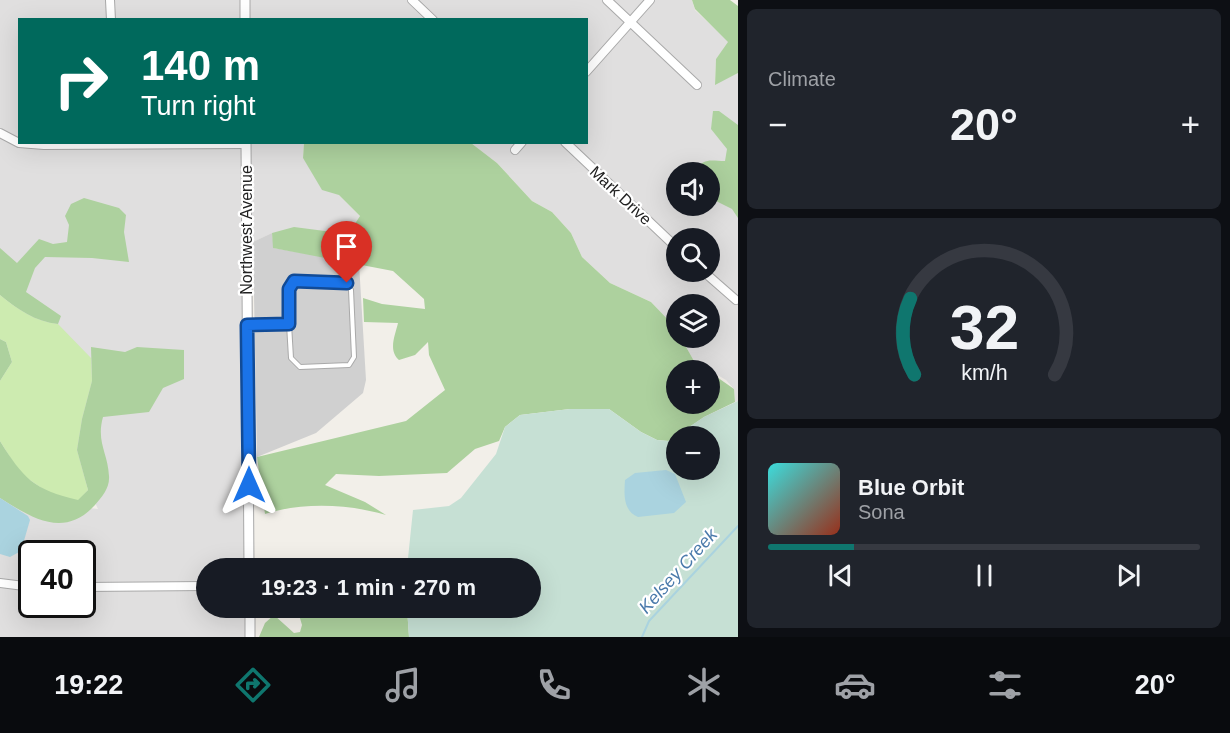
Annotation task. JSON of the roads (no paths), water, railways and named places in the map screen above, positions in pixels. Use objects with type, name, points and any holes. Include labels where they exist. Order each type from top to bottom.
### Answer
[{"type":"street","points":[[110,0],[111,18]]},
{"type":"street","points":[[244,0],[245,18]]},
{"type":"street","points":[[412,0],[431,18]]},
{"type":"street","points":[[607,0],[697,85]]},
{"type":"street","points":[[588,70],[650,0]]},
{"type":"street","points":[[0,133],[18,142]]},
{"type":"street","name":"Northwest Avenue","points":[[246,144],[249,558]]},
{"type":"street","points":[[515,150],[520,144]]},
{"type":"street","name":"Mark Drive","points":[[567,144],[666,238]]},
{"type":"street","points":[[715,282],[736,300]]},
{"type":"street","points":[[0,583],[18,586]]},
{"type":"street","points":[[96,587],[196,586]]},
{"type":"street","points":[[250,618],[250,637]]},
{"type":"lane","points":[[294,281],[347,283],[351,290],[354,357],[352,362],[349,365],[300,367],[295,364],[291,358],[289,324],[289,289],[294,281]]},
{"type":"lane","points":[[247,325],[289,324]]},
{"type":"water","points":[[666,470],[666,480],[677,480],[686,502],[674,513],[638,517],[627,506],[624,491],[625,480],[635,473]]},
{"type":"water","points":[[0,498],[28,516],[30,520],[24,540],[18,540],[18,553],[10,557],[0,554]]},
{"type":"waterway","name":"Kelsey Creek","points":[[642,637],[649,621],[738,526]]}]
